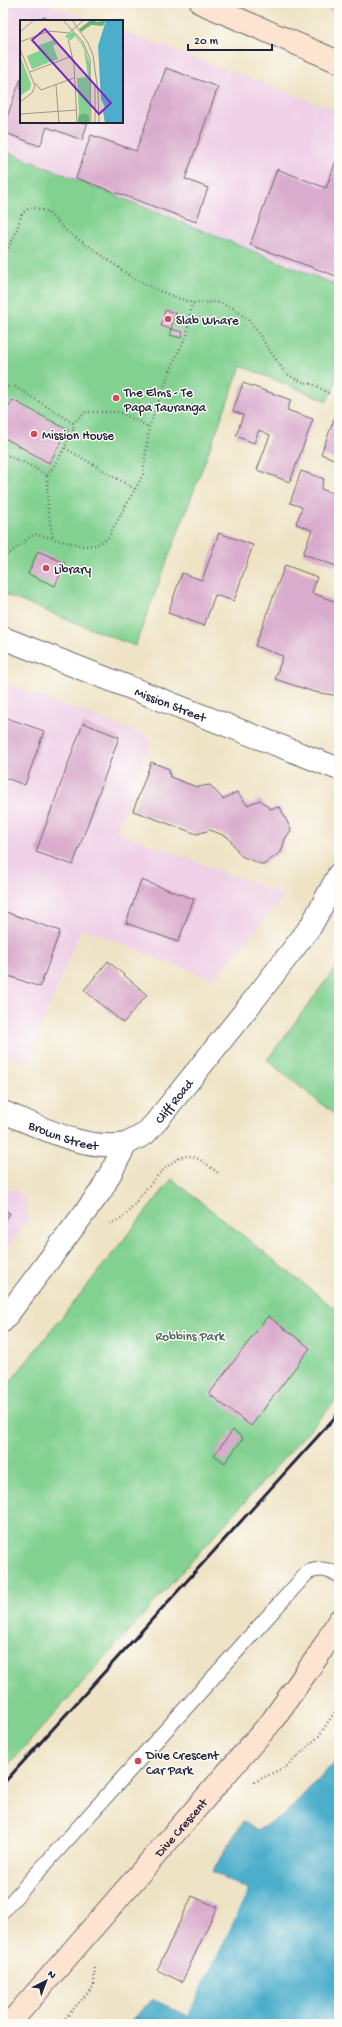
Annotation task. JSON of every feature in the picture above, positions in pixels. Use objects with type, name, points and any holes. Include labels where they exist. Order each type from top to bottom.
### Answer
[{"type":"main road","points":[[201,3],[339,62]]},
{"type":"main road","name":"Dive Crescent","points":[[9,2024],[175,1831],[272,1722],[320,1653],[339,1620]]},
{"type":"street","name":"Mission Street","points":[[3,638],[339,769]]},
{"type":"street","name":"Cliff Road","points":[[126,1144],[145,1134],[155,1123],[258,996],[311,926],[339,874]]},
{"type":"street","name":"Brown Street","points":[[3,1112],[77,1141],[99,1146],[126,1144]]},
{"type":"street","points":[[3,1321],[101,1191],[126,1144]]},
{"type":"lane","points":[[3,1911],[308,1572],[318,1569],[326,1569],[339,1575]]},
{"type":"path","points":[[3,259],[15,235],[22,213],[32,207],[48,212],[66,231],[104,256],[134,279],[162,292],[192,303],[216,302],[233,308],[250,321],[285,372],[300,381],[315,385],[330,394]]},
{"type":"path","points":[[3,557],[35,534],[83,546],[96,545],[107,539],[143,475],[149,427],[174,361],[187,334],[192,303]]},
{"type":"path","points":[[3,387],[14,386],[73,423]]},
{"type":"path","points":[[73,423],[86,412],[119,412],[149,427]]},
{"type":"path","points":[[53,538],[48,510],[47,476],[65,448],[74,428],[73,423]]},
{"type":"path","points":[[65,448],[135,489]]},
{"type":"path","points":[[3,453],[35,468],[47,476]]},
{"type":"path","points":[[107,1223],[115,1222],[123,1217],[158,1174],[174,1162],[185,1157],[194,1156],[220,1174]]},
{"type":"path","points":[[252,1784],[287,1766],[319,1736],[339,1705]]},
{"type":"shaded area","points":[[3,3],[44,3],[91,20],[20,20],[20,123],[123,123],[123,31],[339,111],[339,286],[3,150]]},
{"type":"shaded area","points":[[312,3],[339,3],[339,15]]},
{"type":"shaded area","points":[[3,682],[152,738],[116,831],[285,895],[214,980],[81,928],[28,1062],[3,1052]]},
{"type":"shaded area","points":[[3,1186],[24,1195],[29,1219],[3,1252]]},
{"type":"green space","name":"The Elms - Te Papa Tauranga","points":[[8,152],[339,286],[339,376],[327,401],[241,366],[135,646],[3,594],[3,166]]},
{"type":"green space","points":[[339,963],[339,1118],[267,1060]]},
{"type":"green space","name":"Robbins Park","points":[[172,1179],[339,1312],[339,1397],[3,1771],[3,1391]]},
{"type":"water","points":[[339,1757],[339,2024],[127,2024],[153,1999],[187,2015],[248,1890],[212,1872],[243,1821],[257,1831],[286,1813]]},
{"type":"pier","points":[[212,1872],[248,1891],[188,2015],[153,1999],[153,1997],[187,2012],[245,1891],[211,1874]]},
{"type":"building","points":[[43,17],[51,20],[42,20]]},
{"type":"building","points":[[166,68],[218,87],[185,179],[208,188],[196,222],[76,178],[91,135],[136,151]]},
{"type":"building","points":[[20,81],[20,123],[88,123],[82,140],[47,127],[40,146],[3,132],[3,128]]},
{"type":"building","points":[[337,158],[339,158],[339,277],[250,245],[277,169],[326,188]]},
{"type":"building","name":"Slab Whare","points":[[165,310],[176,313],[171,329],[161,326]]},
{"type":"building","points":[[171,329],[183,332],[181,338],[170,335]]},
{"type":"building","points":[[243,383],[291,400],[287,410],[313,419],[290,482],[257,470],[270,435],[259,430],[254,443],[236,436],[243,415],[233,411]]},
{"type":"building","name":"Mission House","points":[[13,400],[68,430],[49,463],[3,437],[3,405],[8,408]]},
{"type":"building","points":[[339,406],[339,461],[321,454]]},
{"type":"building","points":[[301,471],[324,479],[321,489],[339,495],[339,567],[303,554],[312,530],[296,524],[302,507],[290,503]]},
{"type":"building","points":[[219,533],[253,545],[234,601],[215,595],[204,626],[168,613],[182,573],[202,580]]},
{"type":"building","name":"Library","points":[[38,551],[65,563],[55,586],[28,574]]},
{"type":"building","points":[[285,565],[317,577],[312,593],[339,603],[339,696],[314,692],[275,679],[283,656],[255,646]]},
{"type":"building","points":[[7,718],[44,731],[25,785],[3,777],[3,730]]},
{"type":"building","points":[[83,723],[119,737],[73,865],[36,852]]},
{"type":"building","points":[[151,762],[169,769],[170,777],[197,787],[210,785],[223,799],[237,792],[247,805],[260,800],[270,809],[280,807],[291,830],[285,839],[281,852],[263,865],[241,856],[228,837],[210,830],[197,834],[133,811]]},
{"type":"building","points":[[141,880],[194,899],[178,942],[126,923]]},
{"type":"building","points":[[3,911],[60,931],[40,987],[3,974]]},
{"type":"building","points":[[108,961],[147,995],[123,1023],[84,990]]},
{"type":"building","points":[[3,1209],[10,1214],[3,1223]]},
{"type":"building","points":[[268,1316],[310,1348],[251,1426],[209,1394]]},
{"type":"building","points":[[233,1430],[243,1438],[225,1463],[214,1455]]},
{"type":"building","points":[[192,1896],[217,1907],[182,1982],[157,1970]]},
{"type":"railway","points":[[3,1784],[339,1413]]},
{"type":"place","name":"Slab Whare","points":[[168,319]]},
{"type":"place","name":"The Elms - Te Papa Tauranga","points":[[116,398]]},
{"type":"place","name":"Mission House","points":[[34,434]]},
{"type":"place","name":"Library","points":[[46,568]]},
{"type":"place","name":"Dive Crescent Car Park","points":[[138,1761]]}]
